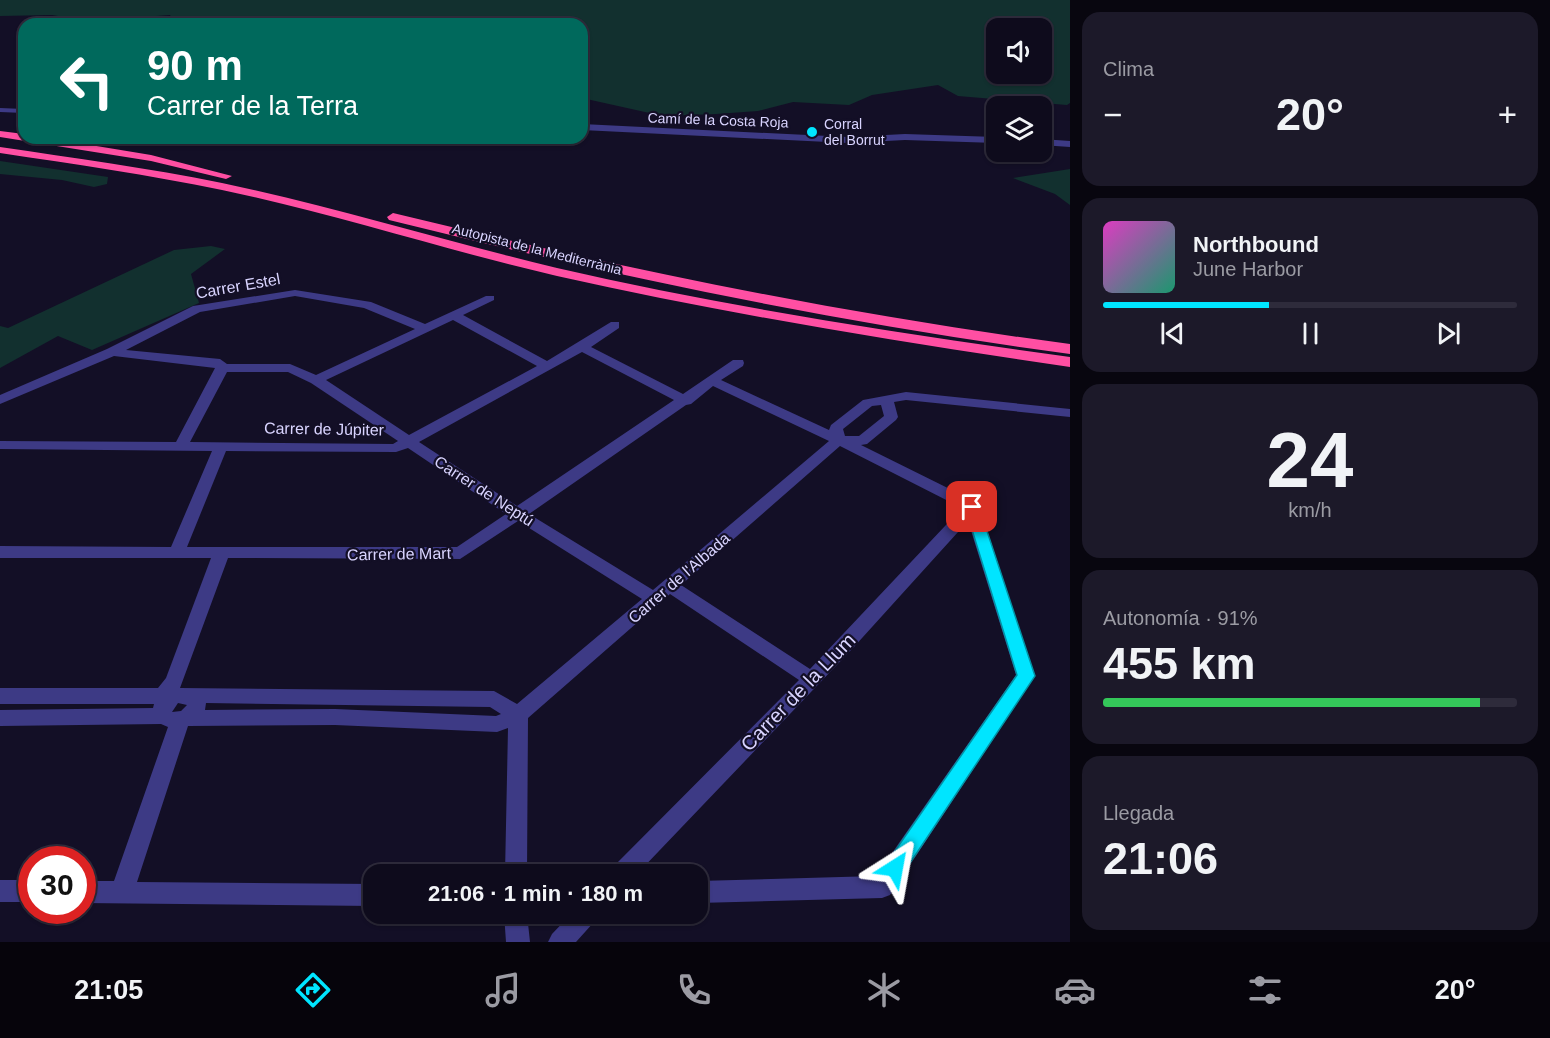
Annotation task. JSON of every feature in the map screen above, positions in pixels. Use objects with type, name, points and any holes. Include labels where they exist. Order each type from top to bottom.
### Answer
[{"type":"highway","points":[[0,134],[18,137]]},
{"type":"highway","name":"Autopista de la Mediterrània","points":[[0,142],[109,157],[265,186],[544,254],[720,293],[918,327],[1070,349]]},
{"type":"highway","points":[[64,144],[151,158],[265,186]]},
{"type":"highway","name":"Autopista de la Mediterrània","points":[[0,150],[95,164],[222,187],[610,284],[741,310],[861,332],[1070,362]]},
{"type":"highway","points":[[0,158],[158,181],[446,244]]},
{"type":"street","points":[[0,110],[18,111]]},
{"type":"street","name":"Camí de la Costa Roja","points":[[588,128],[848,140],[916,137],[986,140]]},
{"type":"street","points":[[1052,143],[1070,144]]},
{"type":"street","name":"Carrer Estel","points":[[0,400],[112,352],[197,309],[295,293],[367,305],[424,328]]},
{"type":"street","points":[[316,380],[490,298]]},
{"type":"street","points":[[453,315],[547,366]]},
{"type":"street","name":"Carrer de Júpiter","points":[[0,445],[396,448],[582,347],[615,325]]},
{"type":"street","points":[[582,347],[686,400]]},
{"type":"street","name":"Carrer de Neptú","points":[[112,352],[220,363],[222,368],[290,368],[316,380],[518,514],[655,599]]},
{"type":"street","name":"Carrer de Mart","points":[[0,552],[460,554],[714,382],[738,363]]},
{"type":"street","points":[[181,446],[222,368]]},
{"type":"street","points":[[708,892],[882,887],[1026,676],[972,507],[839,440],[714,382]]},
{"type":"street","name":"Carrer de l'Albada","points":[[0,718],[335,717],[496,724],[518,715],[655,599],[839,440],[836,428],[868,403],[906,396],[994,407],[1070,413]]},
{"type":"street","points":[[839,440],[862,441],[891,417],[886,399]]},
{"type":"street","points":[[176,554],[221,446]]},
{"type":"street","name":"Carrer de la Llum","points":[[632,864],[811,679],[972,507]]},
{"type":"street","points":[[176,696],[174,681],[221,554]]},
{"type":"street","points":[[670,586],[811,679]]},
{"type":"street","points":[[0,696],[494,699],[518,715],[516,864]]},
{"type":"street","points":[[176,696],[163,706],[177,718]]},
{"type":"street","points":[[122,892],[177,718],[197,707],[197,702],[176,696]]},
{"type":"street","points":[[0,891],[18,891]]},
{"type":"street","points":[[96,892],[363,896]]},
{"type":"street","points":[[517,924],[518,942]]},
{"type":"street","points":[[560,942],[576,924]]},
{"type":"green space","points":[[0,0],[1070,0],[1070,103],[1067,105],[1052,104],[1052,96],[986,96],[986,98],[958,96],[938,85],[872,95],[849,105],[793,102],[758,111],[663,116],[588,99],[588,18],[172,18],[170,15],[70,18],[52,15],[0,16]]},
{"type":"green space","points":[[0,161],[108,177],[107,184],[94,187],[62,180],[0,174]]},
{"type":"green space","points":[[1070,169],[1070,205],[1055,194],[1013,178]]},
{"type":"green space","points":[[211,246],[225,249],[191,274],[199,303],[92,350],[58,336],[0,368],[0,326],[8,328],[174,250]]},
{"type":"place","name":"Corral del Borrut","points":[[812,132]]},
{"type":"route","points":[[895,868],[1026,676],[972,507]]}]
